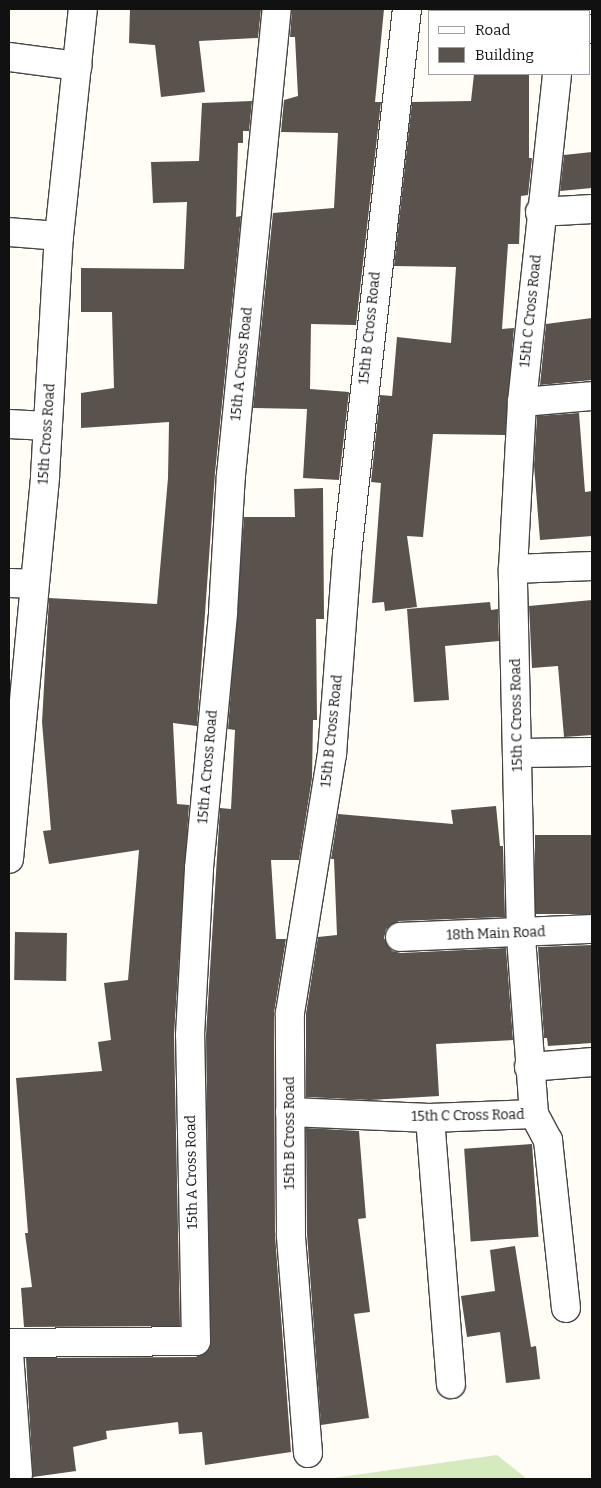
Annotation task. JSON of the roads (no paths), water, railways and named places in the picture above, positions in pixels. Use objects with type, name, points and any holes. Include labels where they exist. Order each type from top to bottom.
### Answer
[{"type":"street","name":"15th Cross Road","points":[[9,859],[21,584],[47,426],[59,236],[83,9]]},
{"type":"street","name":"15th A Cross Road","points":[[9,1343],[196,1341],[190,1035],[199,868],[223,612],[231,475],[277,9]]},
{"type":"street","name":"15th B Cross Road","points":[[308,1453],[291,1235],[290,1013],[332,754],[357,454],[407,9]]},
{"type":"street","points":[[9,57],[77,66]]},
{"type":"street","name":"15th C Cross Road","points":[[290,1112],[430,1118],[534,1114],[529,1067],[522,935],[514,569],[522,402],[540,212],[557,75]]},
{"type":"street","points":[[540,212],[592,209]]},
{"type":"street","points":[[9,232],[59,236]]},
{"type":"street","points":[[522,402],[592,396]]},
{"type":"street","points":[[9,424],[47,426]]},
{"type":"street","points":[[514,569],[592,566]]},
{"type":"street","points":[[518,753],[592,752]]},
{"type":"street","name":"18th Main Road","points":[[400,937],[522,935],[592,929]]},
{"type":"street","points":[[529,1067],[592,1062]]},
{"type":"street","points":[[534,1114],[548,1140],[566,1308]]},
{"type":"street","points":[[430,1118],[451,1384]]},
{"type":"street","points":[[9,1353],[18,1475]]}]
